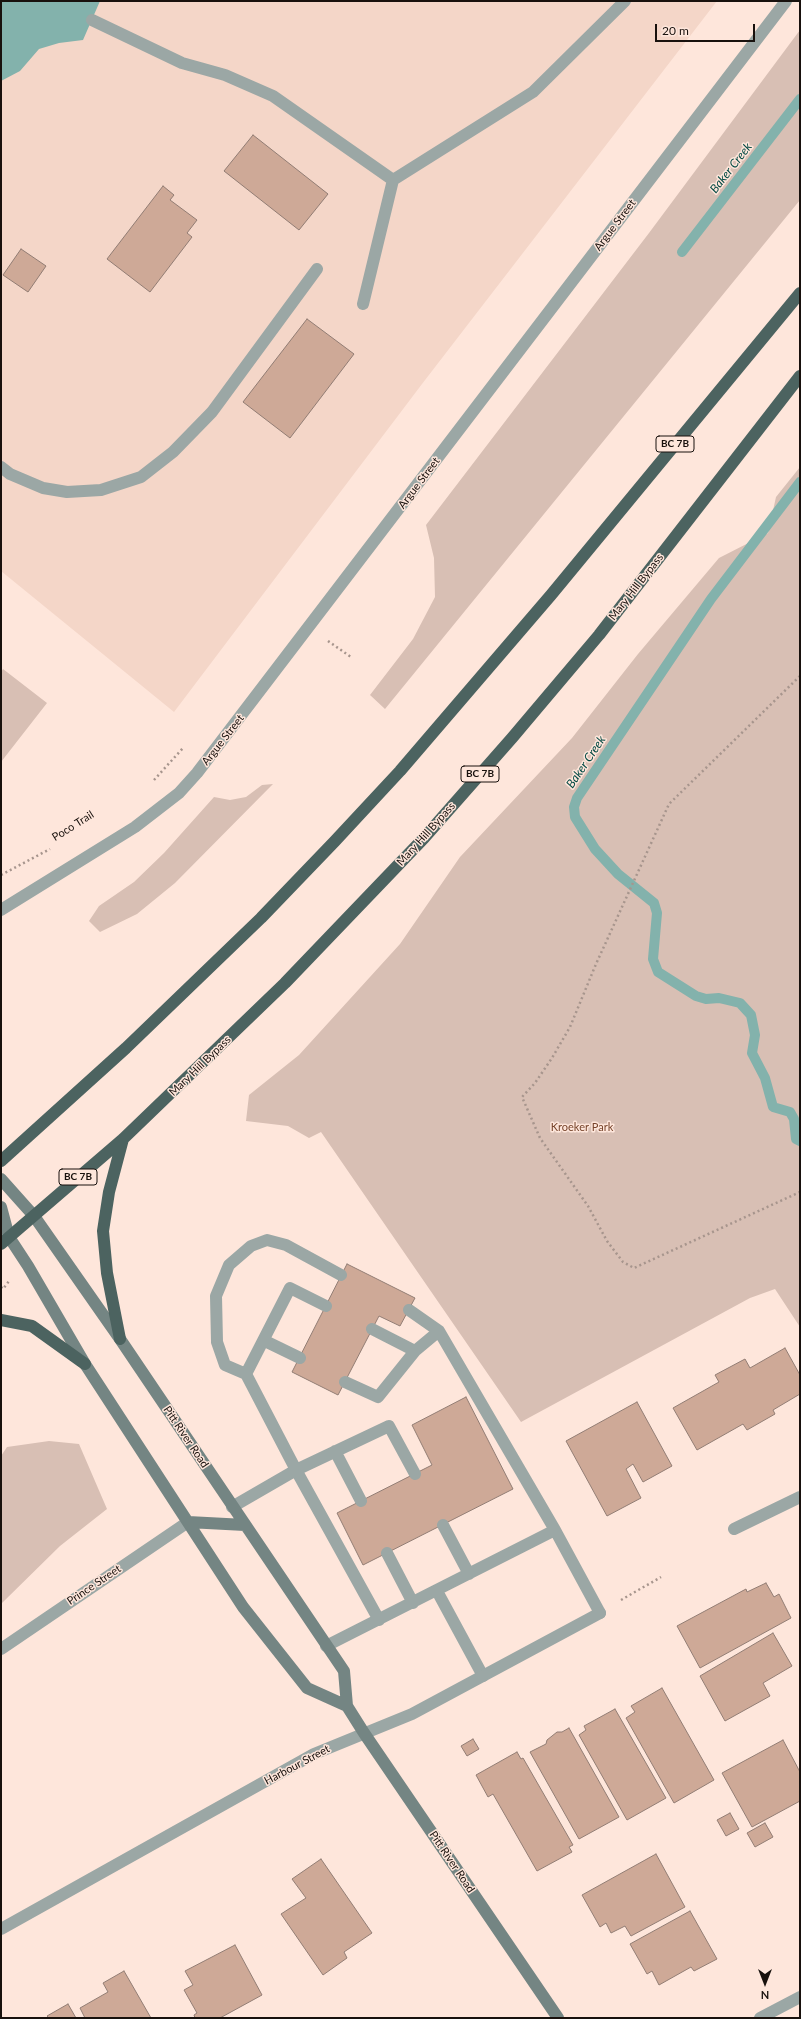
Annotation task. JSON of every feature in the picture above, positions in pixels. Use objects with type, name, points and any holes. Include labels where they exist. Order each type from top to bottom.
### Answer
[{"type":"highway","name":"BC 7B","points":[[1,1161],[137,1037],[261,918],[346,829],[400,770],[551,595],[800,293]]},
{"type":"highway","name":"Mary Hill Bypass","points":[[5,1241],[123,1139],[286,983],[424,838],[512,738],[599,635],[800,376]]},
{"type":"highway","points":[[120,1339],[107,1273],[103,1231],[109,1192],[123,1139]]},
{"type":"highway","points":[[1,1320],[32,1326],[85,1364]]},
{"type":"main road","name":"Pitt River Road","points":[[1,1179],[34,1216],[120,1339],[344,1671],[347,1706],[558,2018]]},
{"type":"main road","points":[[1,1207],[5,1241],[28,1266],[85,1364],[243,1607],[307,1688],[347,1706]]},
{"type":"main road","points":[[188,1522],[245,1525]]},
{"type":"street","points":[[363,304],[393,180],[533,92],[625,1]]},
{"type":"street","name":"Argue Street","points":[[1,910],[135,828],[179,793],[197,773],[786,1]]},
{"type":"street","points":[[92,20],[182,63],[225,75],[273,96],[393,180]]},
{"type":"street","points":[[1,467],[10,474],[43,488],[67,492],[102,490],[141,477],[173,452],[212,412],[317,269]]},
{"type":"street","points":[[341,1275],[286,1245],[267,1240],[251,1246],[229,1265],[216,1296],[217,1342],[225,1365],[246,1374],[296,1470],[380,1620]]},
{"type":"street","points":[[246,1374],[265,1341],[290,1288],[326,1306]]},
{"type":"street","points":[[409,1310],[439,1331],[555,1530],[600,1613]]},
{"type":"street","points":[[372,1328],[415,1351]]},
{"type":"street","points":[[345,1382],[378,1397],[415,1351],[439,1331]]},
{"type":"street","points":[[265,1341],[300,1358]]},
{"type":"street","points":[[232,1507],[296,1470],[389,1426],[415,1474]]},
{"type":"street","points":[[335,1451],[361,1501]]},
{"type":"street","points":[[734,1528],[800,1498]]},
{"type":"street","name":"Prince Street","points":[[1,1649],[188,1522]]},
{"type":"street","points":[[443,1525],[469,1574]]},
{"type":"street","points":[[326,1646],[380,1620],[555,1530]]},
{"type":"street","points":[[387,1553],[413,1603]]},
{"type":"street","points":[[437,1590],[483,1676]]},
{"type":"street","name":"Harbour Street","points":[[1,1929],[314,1754],[412,1714],[600,1613]]},
{"type":"street","points":[[760,2018],[800,1997]]},
{"type":"path","points":[[323,638],[351,657]]},
{"type":"path","points":[[800,676],[669,804],[570,1027],[535,1083],[522,1097],[540,1138],[588,1206],[607,1241],[623,1262],[634,1268],[800,1192]]},
{"type":"path","name":"Poco Trail","points":[[1,875],[57,845]]},
{"type":"path","points":[[2,1296],[2,1288],[9,1281]]},
{"type":"path","points":[[600,1613],[661,1577]]},
{"type":"shaded area","points":[[1,1],[717,1],[422,384],[174,712],[1,571]]},
{"type":"green space","points":[[800,30],[800,200],[385,709],[370,695],[413,639],[435,597],[434,558],[426,525],[649,233]]},
{"type":"green space","name":"Kroeker Park","points":[[800,467],[800,1327],[775,1289],[750,1298],[521,1422],[321,1132],[309,1138],[288,1126],[246,1121],[249,1095],[299,1055],[400,944],[460,857],[572,738],[638,654],[719,558],[768,533],[776,497]]},
{"type":"green space","points":[[3,669],[47,703],[1,762],[1,672]]},
{"type":"green space","points":[[273,784],[175,883],[137,914],[100,932],[89,921],[99,906],[134,882],[164,853],[214,797],[230,800],[246,797],[262,785]]},
{"type":"green space","points":[[49,1441],[79,1444],[107,1509],[60,1546],[1,1604],[1,1456],[7,1447]]},
{"type":"water","points":[[1,1],[100,1],[83,40],[59,43],[39,49],[20,71],[1,81]]},
{"type":"building","points":[[253,135],[328,194],[299,230],[224,171]]},
{"type":"building","points":[[163,186],[174,195],[170,200],[197,220],[187,233],[192,237],[150,292],[107,259]]},
{"type":"building","points":[[21,249],[46,266],[28,292],[3,275]]},
{"type":"building","points":[[307,319],[354,354],[290,438],[243,402]]},
{"type":"building","points":[[347,1264],[415,1298],[400,1326],[379,1316],[338,1395],[292,1372]]},
{"type":"building","points":[[785,1348],[800,1375],[800,1394],[773,1410],[775,1414],[747,1430],[743,1424],[697,1450],[673,1408],[719,1382],[715,1375],[745,1359],[750,1368]]},
{"type":"building","points":[[466,1397],[513,1489],[363,1565],[337,1513],[432,1465],[412,1425]]},
{"type":"building","points":[[637,1402],[672,1466],[643,1482],[633,1464],[626,1469],[641,1498],[607,1516],[566,1441]]},
{"type":"building","points":[[766,1583],[774,1597],[779,1594],[791,1618],[700,1668],[677,1626],[746,1589],[747,1592]]},
{"type":"building","points":[[773,1633],[792,1666],[763,1683],[770,1696],[725,1721],[700,1676]]},
{"type":"building","points":[[662,1688],[714,1780],[674,1803],[626,1718],[635,1712],[631,1706]]},
{"type":"building","points":[[615,1709],[666,1798],[627,1820],[579,1735],[586,1730],[584,1726]]},
{"type":"building","points":[[569,1728],[619,1817],[579,1839],[530,1752],[546,1744],[547,1740],[557,1732],[562,1732]]},
{"type":"building","points":[[473,1739],[479,1749],[467,1756],[461,1746]]},
{"type":"building","points":[[783,1740],[800,1772],[800,1801],[752,1827],[722,1773]]},
{"type":"building","points":[[517,1752],[521,1759],[523,1758],[573,1845],[569,1847],[572,1852],[537,1871],[493,1794],[488,1797],[476,1775]]},
{"type":"building","points":[[730,1813],[739,1829],[726,1836],[717,1820]]},
{"type":"building","points":[[765,1823],[773,1837],[755,1847],[747,1833]]},
{"type":"building","points":[[656,1854],[685,1907],[631,1936],[625,1926],[611,1933],[606,1923],[600,1927],[582,1895]]},
{"type":"building","points":[[321,1859],[372,1933],[344,1952],[347,1958],[323,1975],[281,1914],[306,1898],[292,1879]]},
{"type":"building","points":[[690,1911],[717,1959],[694,1971],[691,1967],[659,1985],[652,1971],[647,1974],[630,1944]]},
{"type":"building","points":[[235,1945],[262,1995],[220,2018],[195,2018],[194,2015],[197,2013],[184,1990],[193,1985],[185,1971]]},
{"type":"building","points":[[124,1971],[151,2018],[85,2018],[80,2008],[108,1992],[103,1983]]},
{"type":"building","points":[[68,2004],[76,2018],[49,2018],[47,2016]]},
{"type":"waterway","name":"Baker Creek","points":[[682,252],[800,99]]},
{"type":"waterway","name":"Baker Creek","points":[[800,482],[711,599],[577,798],[574,807],[575,817],[595,849],[618,874],[654,903],[657,913],[653,959],[658,972],[696,996],[706,999],[719,998],[740,1003],[751,1015],[755,1035],[752,1053],[765,1078],[773,1107],[790,1112],[794,1119],[796,1139],[800,1141]]}]
